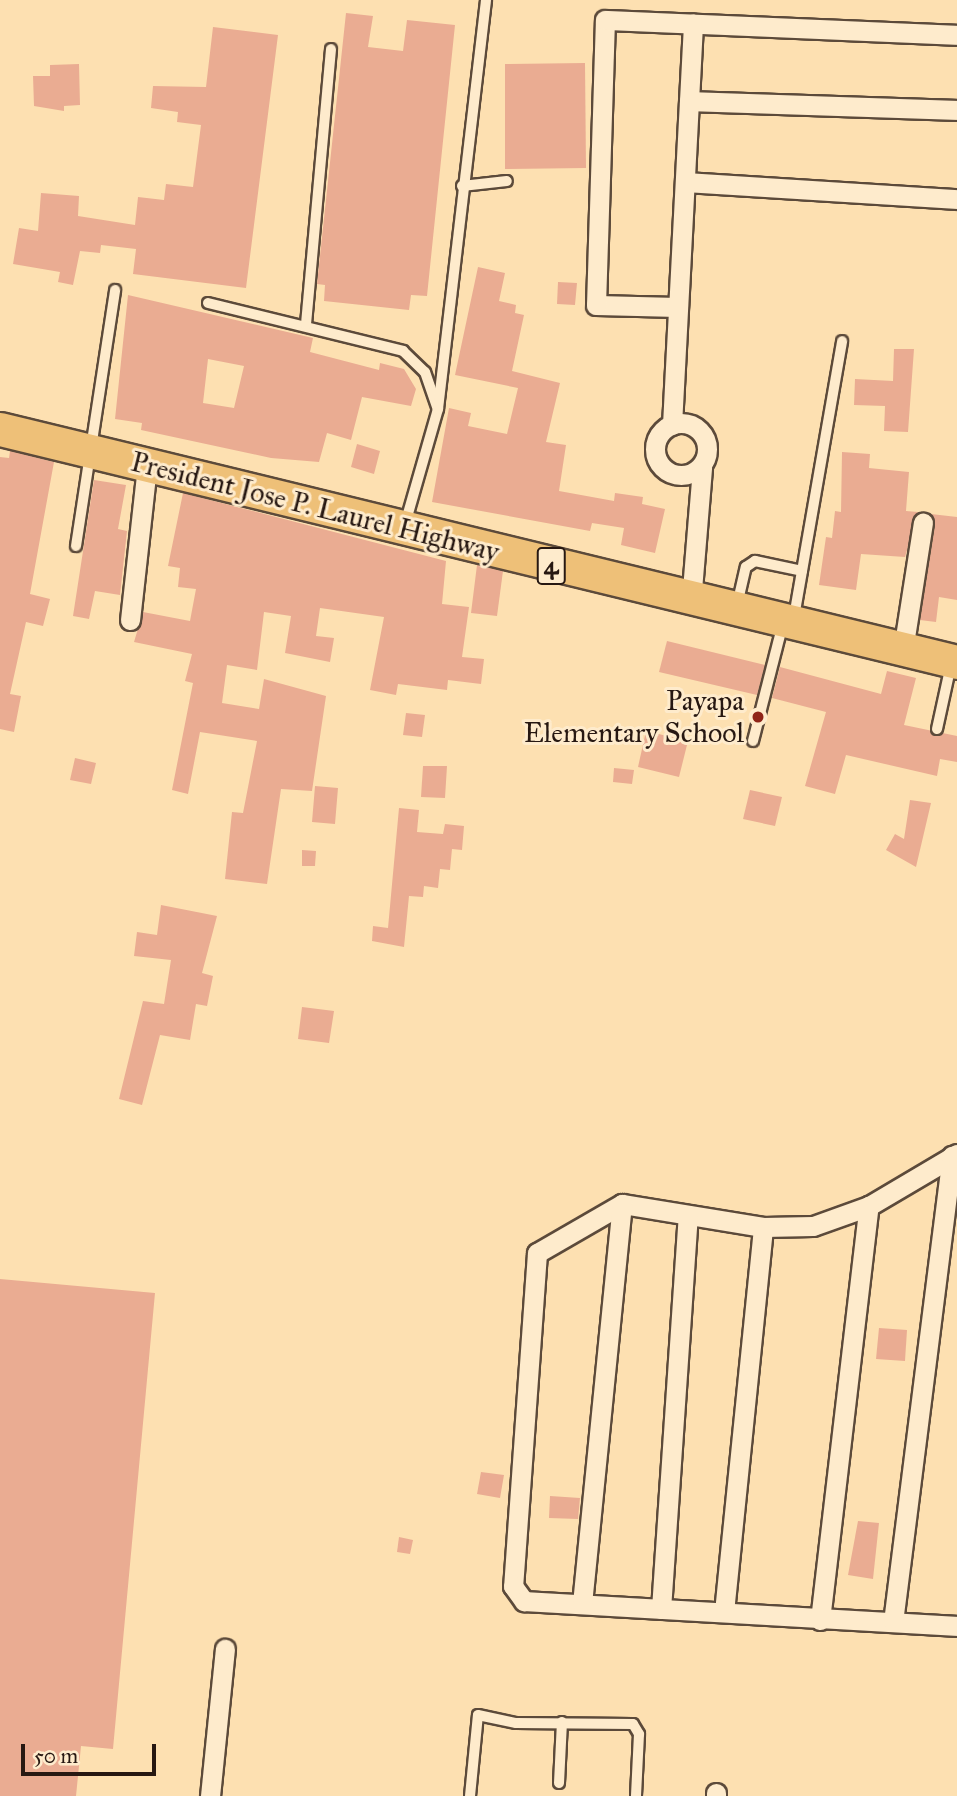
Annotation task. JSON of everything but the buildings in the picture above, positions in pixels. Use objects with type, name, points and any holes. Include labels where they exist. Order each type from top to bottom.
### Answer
[{"type":"highway","name":"President Jose P. Laurel Highway","points":[[0,429],[691,602],[955,662]]},
{"type":"street","points":[[678,307],[596,305],[605,20],[957,35]]},
{"type":"street","points":[[693,24],[672,425],[656,441],[661,467],[686,476],[702,467]]},
{"type":"street","points":[[689,101],[957,110]]},
{"type":"street","points":[[685,182],[957,198]]},
{"type":"street","points":[[672,425],[692,425],[704,435],[708,451],[702,467],[691,602]]},
{"type":"street","points":[[130,620],[146,465]]},
{"type":"street","points":[[902,650],[923,523]]},
{"type":"street","points":[[955,1155],[869,1206],[813,1226],[763,1227],[622,1204],[537,1253],[513,1586],[524,1601],[957,1626]]},
{"type":"street","points":[[893,1622],[955,1155]]},
{"type":"street","points":[[582,1604],[622,1204]]},
{"type":"street","points":[[820,1620],[869,1206]]},
{"type":"street","points":[[661,1609],[688,1215]]},
{"type":"street","points":[[724,1612],[763,1227]]},
{"type":"street","points":[[210,1796],[225,1649]]},
{"type":"lane","points":[[403,528],[438,409],[462,186],[486,0]]},
{"type":"lane","points":[[306,324],[331,49]]},
{"type":"lane","points":[[462,186],[507,181]]},
{"type":"lane","points":[[76,546],[115,290]]},
{"type":"lane","points":[[208,303],[306,324],[403,351],[425,372],[438,409]]},
{"type":"lane","points":[[753,741],[802,571],[842,341]]},
{"type":"lane","points":[[736,612],[746,567],[755,561],[802,571]]},
{"type":"lane","points":[[937,729],[955,662]]},
{"type":"lane","points":[[470,1796],[478,1715],[636,1727],[636,1796]]},
{"type":"lane","points":[[559,1783],[562,1722]]},
{"type":"place","name":"Payapa Elementary School","points":[[758,717]]}]
